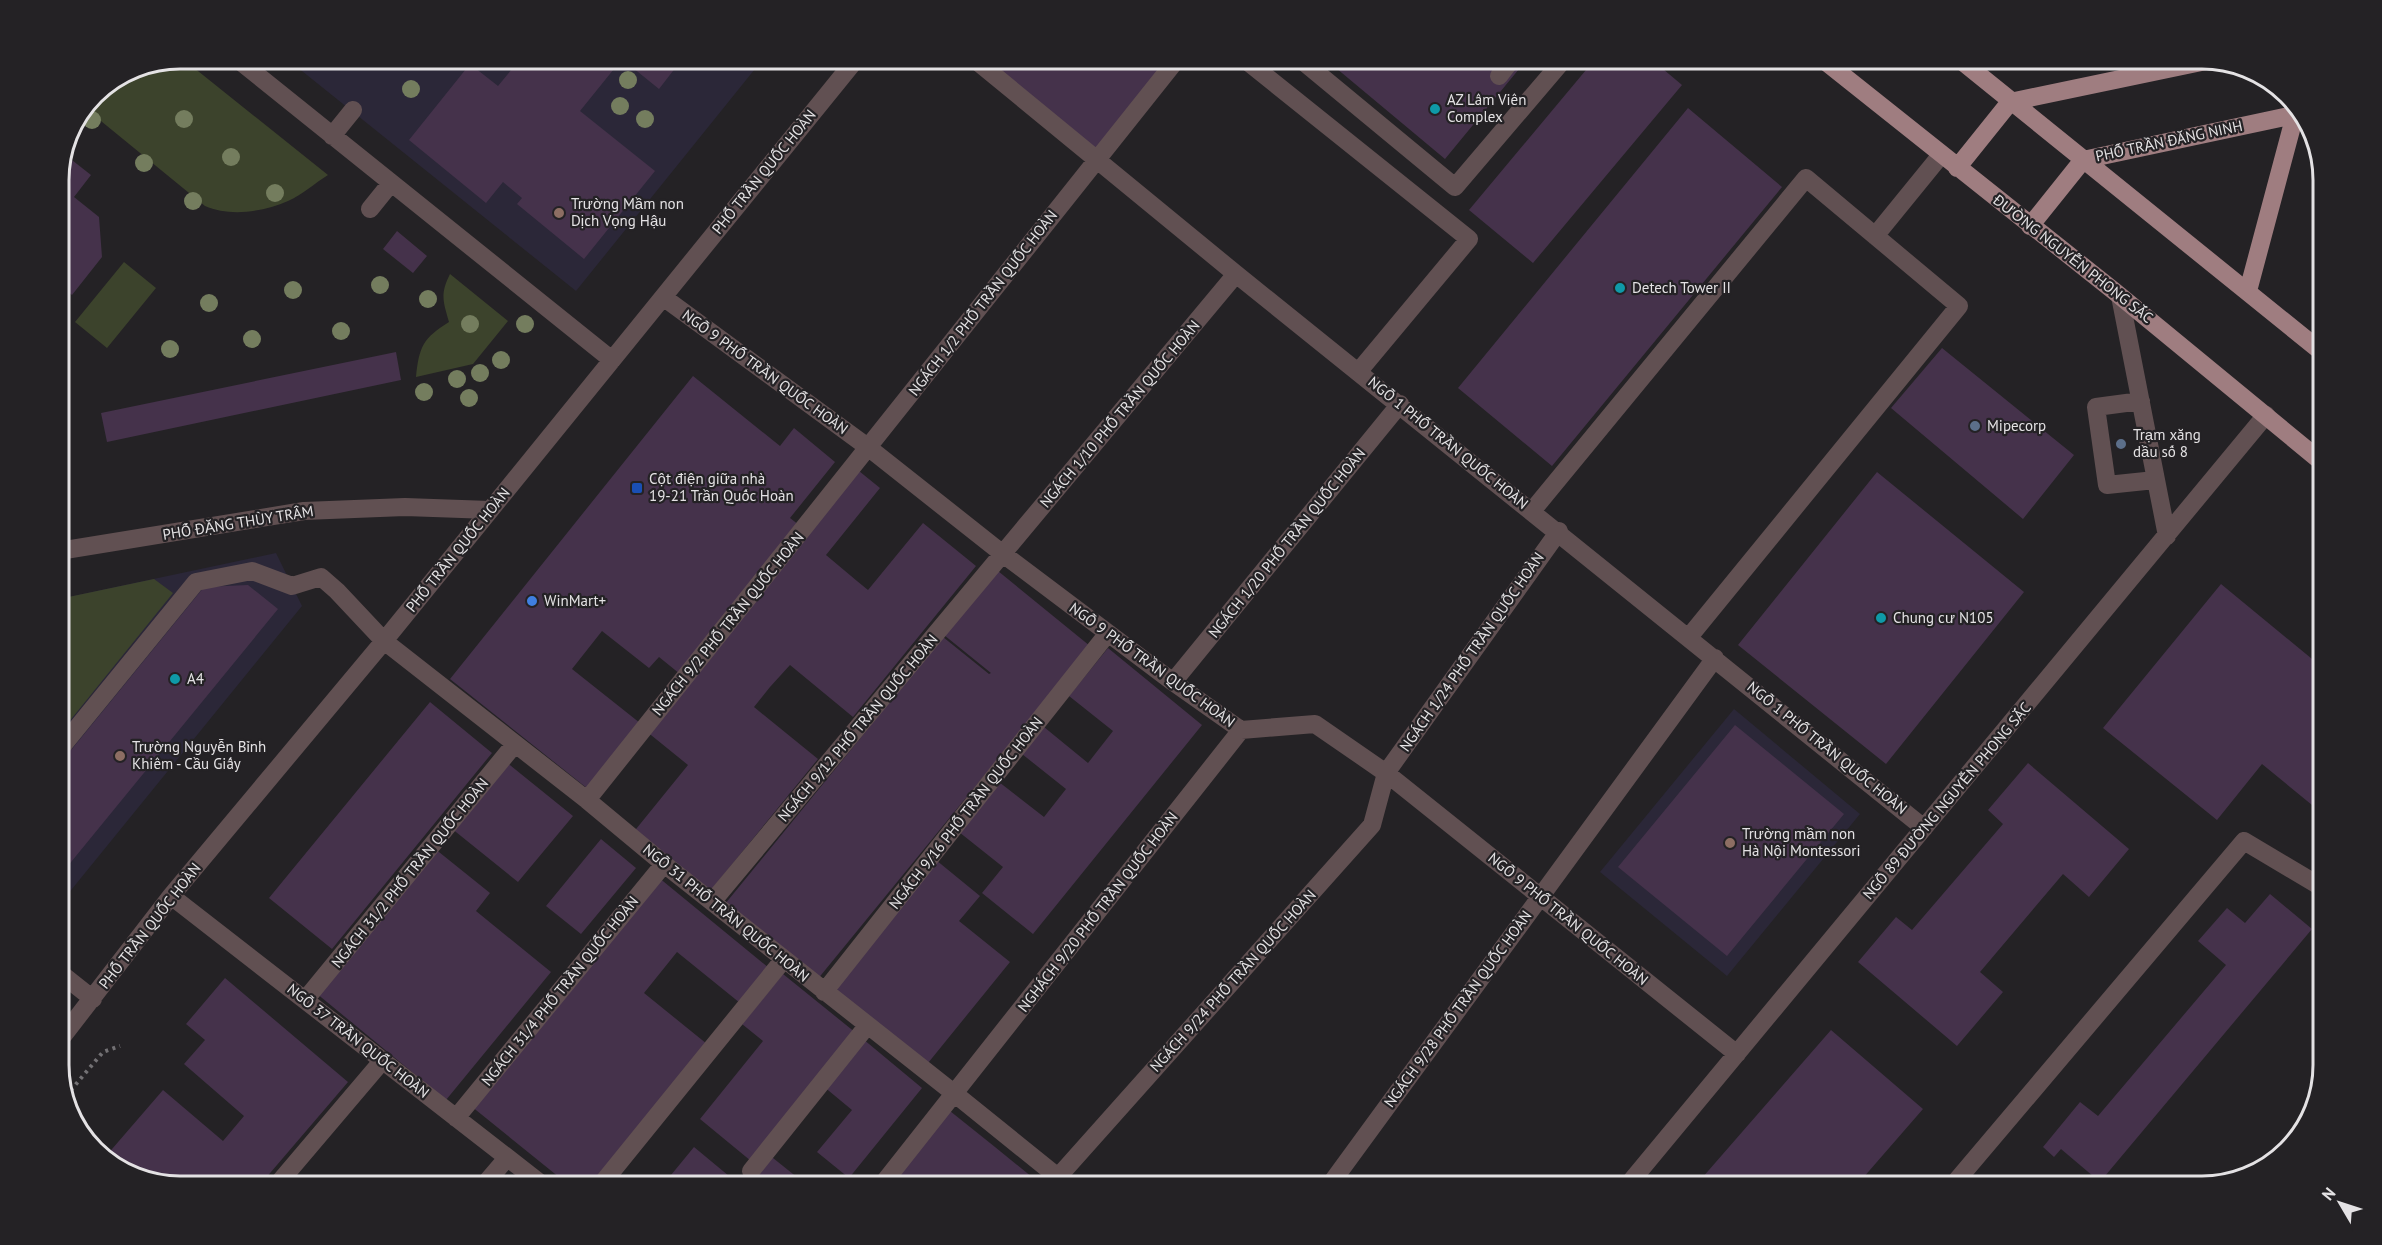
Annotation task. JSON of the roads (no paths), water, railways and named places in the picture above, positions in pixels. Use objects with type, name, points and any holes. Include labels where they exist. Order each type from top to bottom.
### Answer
[{"type":"main road","name":"ĐƯỜNG NGUYỄN PHONG SẮC","points":[[1835,69],[2120,296],[2313,455]]},
{"type":"main road","points":[[1971,69],[2313,345]]},
{"type":"main road","points":[[1957,168],[2010,102],[2168,69]]},
{"type":"main road","name":"PHỐ TRẦN ĐĂNG NINH","points":[[2030,226],[2083,160],[2292,115]]},
{"type":"main road","points":[[2248,291],[2297,122]]},
{"type":"street","points":[[250,69],[612,360]]},
{"type":"street","name":"PHỐ TRẦN QUỐC HOÀN","points":[[69,1029],[171,896],[384,641],[848,69]]},
{"type":"street","name":"NGÕ 1 PHỐ TRẦN QUỐC HOÀN","points":[[987,69],[1236,274],[1924,828]]},
{"type":"street","name":"NGÁCH 1/2 PHỐ TRẦN QUỐC HOÀN","points":[[869,448],[1169,69]]},
{"type":"street","points":[[1257,69],[1470,239],[1359,371]]},
{"type":"street","points":[[1312,69],[1455,187],[1556,69]]},
{"type":"street","points":[[1498,76],[1504,69]]},
{"type":"street","points":[[332,136],[353,110]]},
{"type":"street","points":[[1875,236],[1941,155]]},
{"type":"street","points":[[1532,511],[1806,178],[1959,306],[1689,637]]},
{"type":"street","points":[[370,209],[391,183]]},
{"type":"street","name":"NGÁCH 1/10 PHỐ TRẦN QUỐC HOÀN","points":[[1003,554],[1236,274]]},
{"type":"street","points":[[2120,296],[2167,536]]},
{"type":"street","name":"NGÕ 9 PHỐ TRẦN QUỐC HOÀN","points":[[663,297],[869,448],[1003,554],[1173,682],[1241,730],[1315,724],[1386,773],[1737,1054]]},
{"type":"street","points":[[2140,401],[2096,407],[2107,485],[2155,480]]},
{"type":"street","name":"NGÁCH 1/20 PHỐ TRẦN QUỐC HOÀN","points":[[1173,682],[1400,404]]},
{"type":"street","name":"NGÕ 89 ĐƯỜNG NGUYỄN PHONG SẮC","points":[[1635,1176],[2266,415]]},
{"type":"street","name":"NGÁCH 9/2 PHỐ TRẦN QUỐC HOÀN","points":[[587,800],[869,448]]},
{"type":"street","name":"PHỐ ĐẶNG THÙY TRÂM","points":[[69,549],[304,511],[405,507],[490,510]]},
{"type":"street","name":"NGÁCH 1/24 PHỐ TRẦN QUỐC HOÀN","points":[[1386,773],[1558,531]]},
{"type":"street","name":"NGÁCH 9/12 PHỐ TRẦN QUỐC HOÀN","points":[[712,903],[1003,554]]},
{"type":"street","name":"NGÕ 31 PHỐ TRẦN QUỐC HOÀN","points":[[69,738],[196,582],[252,572],[292,586],[321,577],[338,591],[384,641],[587,800],[824,992],[956,1094],[1050,1176]]},
{"type":"street","name":"NGÁCH 9/16 PHỐ TRẦN QUỐC HOÀN","points":[[824,992],[1108,633]]},
{"type":"street","name":"NGÁCH 9/28 PHỐ TRẦN QUỐC HOÀN","points":[[1336,1176],[1715,658]]},
{"type":"street","name":"NGHÁCH 9/20 PHỐ TRẦN QUỐC HOÀN","points":[[889,1176],[1241,730]]},
{"type":"street","name":"NGÁCH 31/2 PHỐ TRẦN QUỐC HOÀN","points":[[305,1000],[514,745]]},
{"type":"street","name":"NGÁCH 9/24 PHỐ TRẦN QUỐC HOÀN","points":[[1066,1176],[1372,825],[1386,773]]},
{"type":"street","points":[[1960,1176],[2244,841],[2313,882]]},
{"type":"street","name":"NGÁCH 31/4 PHỐ TRẦN QUỐC HOÀN","points":[[456,1118],[664,864]]},
{"type":"street","name":"NGÕ 37 TRẦN QUỐC HOÀN","points":[[171,896],[531,1176]]},
{"type":"street","points":[[608,1176],[784,959]]},
{"type":"street","points":[[69,980],[93,999]]},
{"type":"street","points":[[752,1171],[867,1026]]},
{"type":"street","points":[[284,1176],[383,1060]]},
{"type":"street","points":[[492,1176],[507,1158]]},
{"type":"place","name":"AZ Lâm Viên Complex","points":[[1435,109]]},
{"type":"place","name":"Trường Mầm non Dịch Vọng Hậu","points":[[559,213]]},
{"type":"place","name":"Detech Tower II","points":[[1620,288]]},
{"type":"place","name":"Mipecorp","points":[[1975,426]]},
{"type":"place","name":"Trạm xăng dầu số 8","points":[[2121,444]]},
{"type":"place","name":"Cột điện giữa nhà 19-21 Trần Quốc Hoàn","points":[[637,488]]},
{"type":"place","name":"WinMart+","points":[[532,601]]},
{"type":"place","name":"Chung cư N105","points":[[1881,618]]},
{"type":"place","name":"A4","points":[[175,679]]},
{"type":"place","name":"Trường Nguyễn Bỉnh Khiêm - Cầu Giấy","points":[[120,756]]},
{"type":"place","name":"Trường mầm non Hà Nội Montessori","points":[[1730,843]]}]
